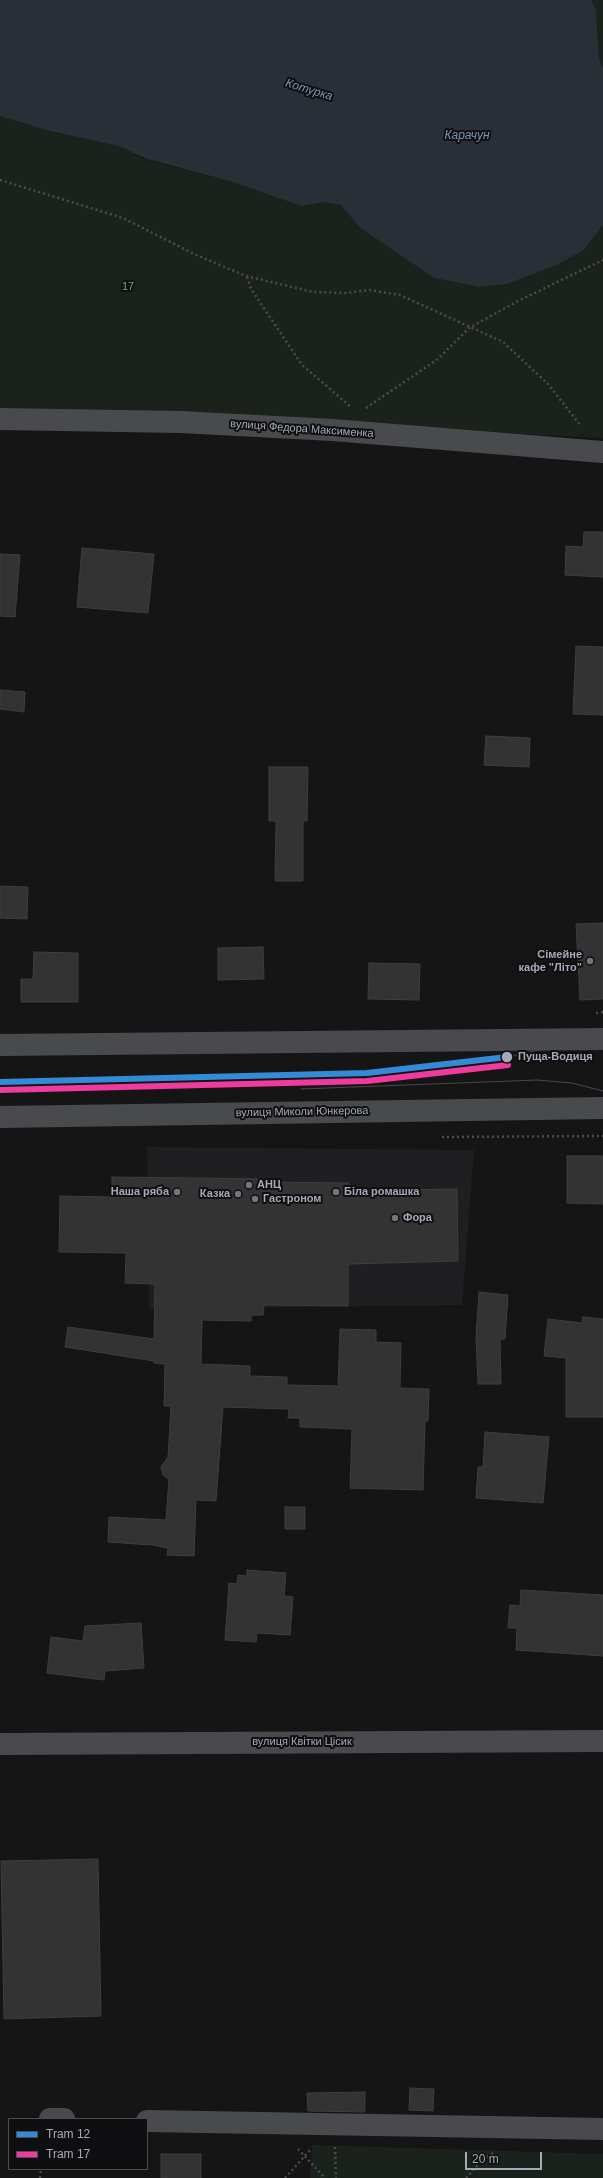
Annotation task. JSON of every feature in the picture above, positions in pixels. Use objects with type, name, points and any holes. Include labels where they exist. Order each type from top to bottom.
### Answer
[{"type":"street","name":"вулиця Федора Максименка","points":[[0,419],[180,422],[333,430],[602,452]]},
{"type":"street","points":[[0,1045],[603,1039]]},
{"type":"street","name":"вулиця Миколи Юнкерова","points":[[0,1116],[603,1108]]},
{"type":"street","name":"вулиця Квітки Цісик","points":[[0,1744],[603,1741]]},
{"type":"street","points":[[148,2121],[603,2129]]},
{"type":"path","points":[[0,180],[123,218],[194,254],[246,276],[313,292],[347,293],[369,290],[400,295],[469,328],[503,342],[548,384],[602,452]]},
{"type":"path","points":[[364,409],[438,359],[469,328],[603,260]]},
{"type":"path","points":[[246,276],[251,289],[302,366],[353,408]]},
{"type":"path","points":[[275,2123],[325,2178]]},
{"type":"shaded area","points":[[147,1147],[474,1150],[462,1305],[149,1309]]},
{"type":"green space","points":[[591,0],[603,0],[603,68],[599,58],[596,10]]},
{"type":"green space","name":"17","points":[[0,116],[46,130],[118,146],[147,160],[233,182],[301,206],[324,202],[341,205],[359,227],[434,278],[480,287],[507,284],[584,250],[603,225],[603,438],[0,409]]},
{"type":"green space","points":[[312,2145],[603,2154],[603,2178],[310,2178]]},
{"type":"water","name":"Карачун","points":[[0,0],[591,0],[596,10],[599,58],[603,68],[603,225],[584,250],[556,265],[507,284],[480,287],[434,278],[359,227],[341,205],[324,202],[301,206],[233,182],[147,159],[118,146],[46,130],[0,116]]},
{"type":"building","points":[[584,532],[603,532],[603,577],[565,575],[566,546],[583,547]]},
{"type":"building","points":[[82,548],[154,554],[148,613],[77,607]]},
{"type":"building","points":[[0,554],[20,555],[15,617],[0,616]]},
{"type":"building","points":[[576,646],[603,647],[603,715],[573,714]]},
{"type":"building","points":[[0,690],[25,692],[24,712],[0,709]]},
{"type":"building","points":[[486,736],[530,738],[529,767],[484,765]]},
{"type":"building","points":[[269,767],[308,767],[307,821],[303,821],[303,881],[275,881],[276,821],[269,821]]},
{"type":"building","points":[[0,886],[28,887],[27,919],[0,918]]},
{"type":"building","name":"Сімейне кафе \"Літо\"","points":[[603,923],[603,999],[580,1000],[576,924]]},
{"type":"building","points":[[263,947],[264,979],[218,980],[218,948]]},
{"type":"building","points":[[34,952],[78,953],[78,1002],[21,1002],[21,979],[33,979]]},
{"type":"building","points":[[369,963],[420,964],[419,1000],[368,999]]},
{"type":"building","points":[[567,1156],[603,1156],[603,1204],[567,1203]]},
{"type":"building","points":[[112,1177],[267,1179],[267,1182],[349,1183],[349,1191],[457,1189],[458,1261],[348,1264],[348,1306],[264,1305],[263,1315],[251,1315],[251,1321],[202,1320],[201,1364],[250,1366],[250,1376],[287,1377],[287,1385],[338,1386],[340,1329],[376,1330],[376,1342],[401,1343],[400,1388],[429,1389],[428,1421],[425,1421],[423,1490],[350,1488],[352,1429],[300,1427],[300,1418],[288,1418],[289,1409],[223,1407],[216,1501],[196,1500],[194,1556],[167,1555],[168,1548],[152,1545],[108,1542],[109,1517],[166,1520],[169,1479],[163,1475],[161,1467],[168,1457],[171,1406],[164,1406],[165,1364],[65,1347],[68,1327],[154,1339],[155,1284],[125,1283],[126,1253],[59,1252],[60,1196],[112,1197]]},
{"type":"building","points":[[479,1292],[508,1295],[505,1339],[500,1339],[501,1384],[478,1384],[476,1337]]},
{"type":"building","points":[[583,1317],[603,1319],[603,1417],[566,1417],[566,1358],[544,1356],[548,1319],[582,1323]]},
{"type":"building","points":[[485,1432],[549,1437],[543,1503],[476,1498],[478,1467],[483,1467]]},
{"type":"building","points":[[285,1507],[305,1507],[305,1529],[285,1529]]},
{"type":"building","points":[[247,1570],[286,1573],[284,1596],[293,1597],[290,1635],[257,1633],[256,1642],[225,1640],[229,1583],[237,1584],[238,1575],[247,1576]]},
{"type":"building","points":[[521,1590],[603,1595],[603,1656],[516,1650],[517,1628],[508,1628],[510,1605],[520,1606]]},
{"type":"building","points":[[141,1623],[144,1668],[105,1671],[104,1680],[47,1673],[51,1637],[83,1641],[85,1626]]},
{"type":"building","points":[[98,1859],[101,2016],[4,2019],[1,1861]]},
{"type":"building","points":[[410,2088],[434,2089],[433,2111],[409,2110]]},
{"type":"building","points":[[365,2092],[365,2112],[308,2111],[307,2093]]},
{"type":"building","points":[[161,2154],[201,2154],[201,2178],[161,2178]]},
{"type":"tram line","points":[[507,1057],[603,1036]]},
{"type":"tram line","name":"12","points":[[0,1082],[367,1073],[507,1057]]},
{"type":"tram line","name":"17","points":[[0,1090],[367,1081],[508,1065]]},
{"type":"tram line","points":[[301,1089],[537,1080],[572,1083],[603,1091]]},
{"type":"place","name":"Сімейне кафе \"Літо\"","points":[[590,961]]},
{"type":"place","name":"Пуща-Водиця","points":[[507,1057]]},
{"type":"place","name":"АНЦ","points":[[249,1185]]},
{"type":"place","name":"Наша ряба","points":[[177,1192]]},
{"type":"place","name":"Біла ромашка","points":[[336,1192]]},
{"type":"place","name":"Казка","points":[[238,1194]]},
{"type":"place","name":"Гастроном","points":[[255,1199]]},
{"type":"place","name":"Фора","points":[[395,1218]]},
{"type":"water label","name":"Котурка","points":[[309,90]]}]
